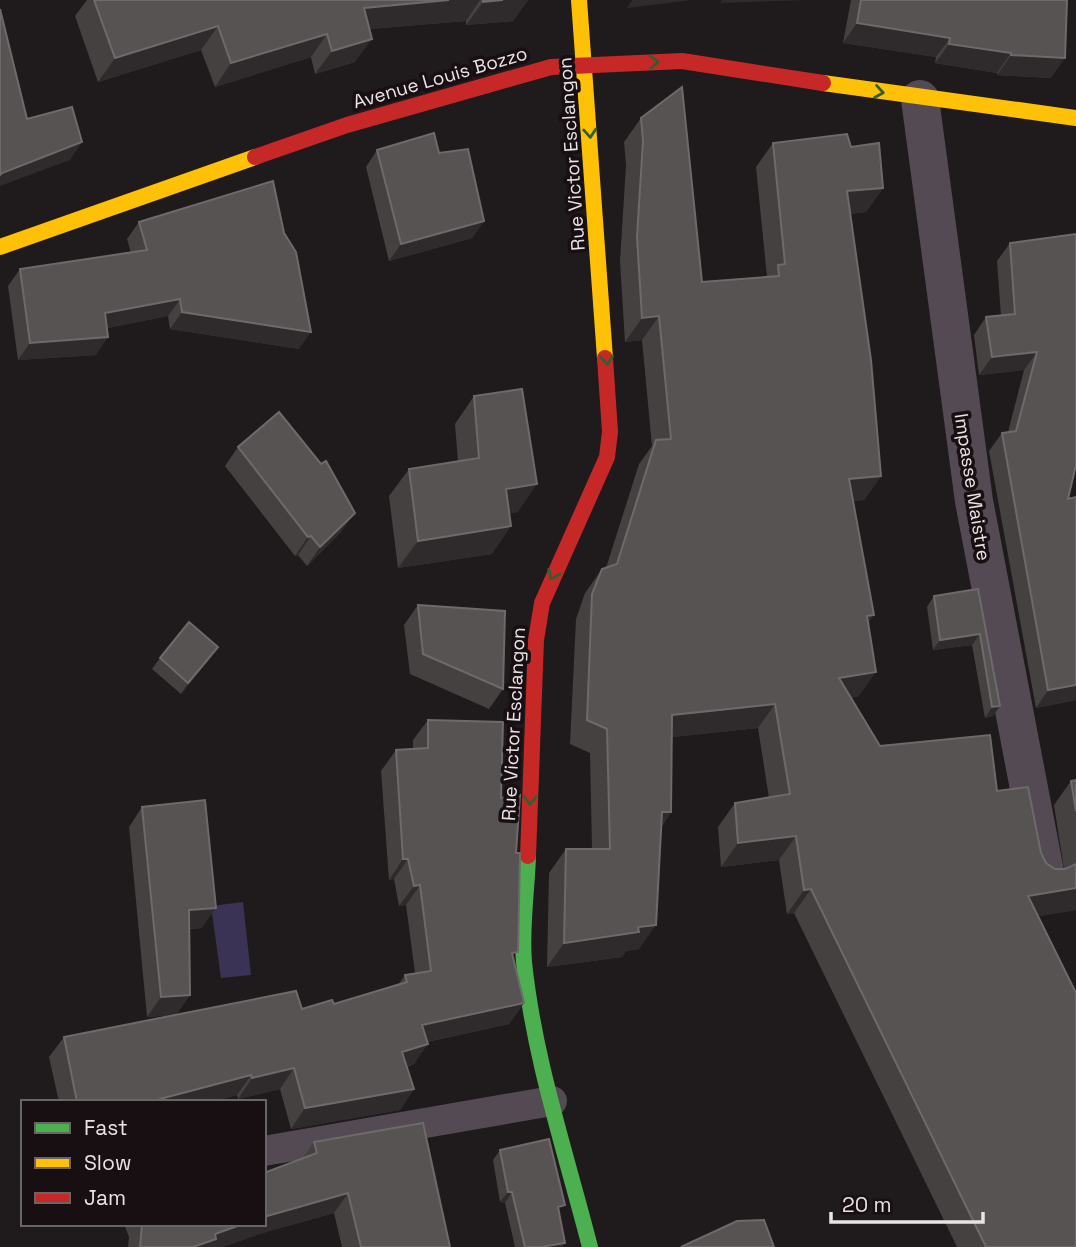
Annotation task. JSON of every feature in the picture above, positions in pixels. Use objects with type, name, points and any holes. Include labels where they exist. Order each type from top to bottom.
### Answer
[{"type":"main road","name":"Rue Victor Esclangon","points":[[579,0],[610,432],[607,457],[542,603],[536,640],[524,959],[528,993],[552,1101],[590,1247]]},
{"type":"main road","name":"Avenue Louis Bozzo","points":[[0,247],[347,125],[551,67],[682,61],[919,99],[1076,118]]},
{"type":"street","name":"Impasse Maistre","points":[[919,99],[974,501],[1045,872]]},
{"type":"lane","points":[[266,1151],[552,1101]]},
{"type":"shaded area","points":[[243,902],[251,975],[221,978],[211,906]]},
{"type":"building","points":[[94,0],[449,0],[364,8],[372,39],[332,51],[327,34],[231,63],[218,26],[115,58]]},
{"type":"building","points":[[861,0],[1067,0],[1065,58],[1011,55],[949,44],[950,38],[857,23]]},
{"type":"building","points":[[0,9],[27,119],[72,107],[82,142],[0,175]]},
{"type":"building","points":[[682,87],[702,282],[779,276],[778,265],[785,264],[773,143],[847,134],[851,147],[879,143],[883,188],[847,191],[871,360],[881,476],[849,479],[874,615],[867,616],[876,672],[839,678],[880,746],[990,735],[997,791],[1028,787],[1041,853],[1046,863],[1055,869],[1065,869],[1076,864],[1076,888],[1028,896],[1076,993],[1076,1247],[986,1247],[811,889],[804,890],[796,836],[738,843],[735,803],[790,794],[775,704],[672,715],[671,812],[662,812],[656,925],[638,927],[639,932],[564,943],[566,849],[610,849],[607,729],[587,720],[592,594],[602,569],[617,564],[656,440],[671,439],[659,316],[642,318],[637,237],[643,141],[641,118]]},
{"type":"building","points":[[434,133],[439,153],[468,149],[484,221],[401,244],[377,150]]},
{"type":"building","points":[[273,181],[284,233],[296,252],[311,332],[182,312],[180,299],[105,313],[108,337],[30,343],[20,269],[147,250],[139,222]]},
{"type":"building","points":[[1076,234],[1076,465],[1068,499],[1076,497],[1076,685],[1048,690],[1002,433],[1016,431],[1037,352],[992,357],[986,317],[1015,314],[1010,243]]},
{"type":"building","points":[[522,389],[537,484],[506,489],[511,526],[418,541],[409,469],[479,458],[474,396]]},
{"type":"building","points":[[279,412],[321,464],[326,461],[355,513],[320,547],[311,536],[308,537],[238,447]]},
{"type":"building","points":[[978,589],[1000,706],[992,707],[980,634],[940,640],[934,596]]},
{"type":"building","points":[[418,605],[505,611],[503,689],[423,654]]},
{"type":"building","points":[[189,622],[218,647],[188,683],[160,658]]},
{"type":"building","points":[[428,720],[503,722],[501,798],[520,795],[516,853],[520,853],[518,952],[512,953],[524,1003],[422,1025],[428,1044],[402,1052],[414,1089],[305,1108],[294,1068],[252,1078],[251,1075],[160,1100],[77,1100],[64,1037],[296,991],[302,1009],[332,1000],[334,1004],[407,982],[405,975],[431,971],[420,885],[414,886],[408,859],[403,859],[396,750],[428,748]]},
{"type":"building","points":[[1076,780],[1076,811],[1071,781]]},
{"type":"building","points":[[205,800],[216,908],[189,910],[190,995],[161,997],[142,807]]},
{"type":"building","points":[[423,1123],[450,1247],[361,1247],[348,1193],[266,1216],[266,1172],[317,1153],[314,1142]]},
{"type":"building","points":[[549,1139],[565,1205],[558,1207],[565,1243],[525,1247],[512,1192],[508,1192],[500,1150]]},
{"type":"building","points":[[764,1220],[774,1247],[681,1247],[737,1221]]},
{"type":"building","points":[[142,1226],[237,1226],[215,1234],[216,1239],[193,1247],[140,1247]]},
{"type":"traffic: fast","points":[[528,856],[523,949],[529,998],[543,1070],[590,1247]]},
{"type":"traffic: slow","points":[[579,0],[605,358]]},
{"type":"traffic: slow","points":[[823,83],[1076,118]]},
{"type":"traffic: slow","points":[[0,247],[255,157]]},
{"type":"traffic: jam","points":[[255,157],[347,125],[551,67],[682,61],[823,83]]},
{"type":"traffic: jam","points":[[528,856],[536,640],[542,603],[607,457],[610,432],[605,358]]}]
